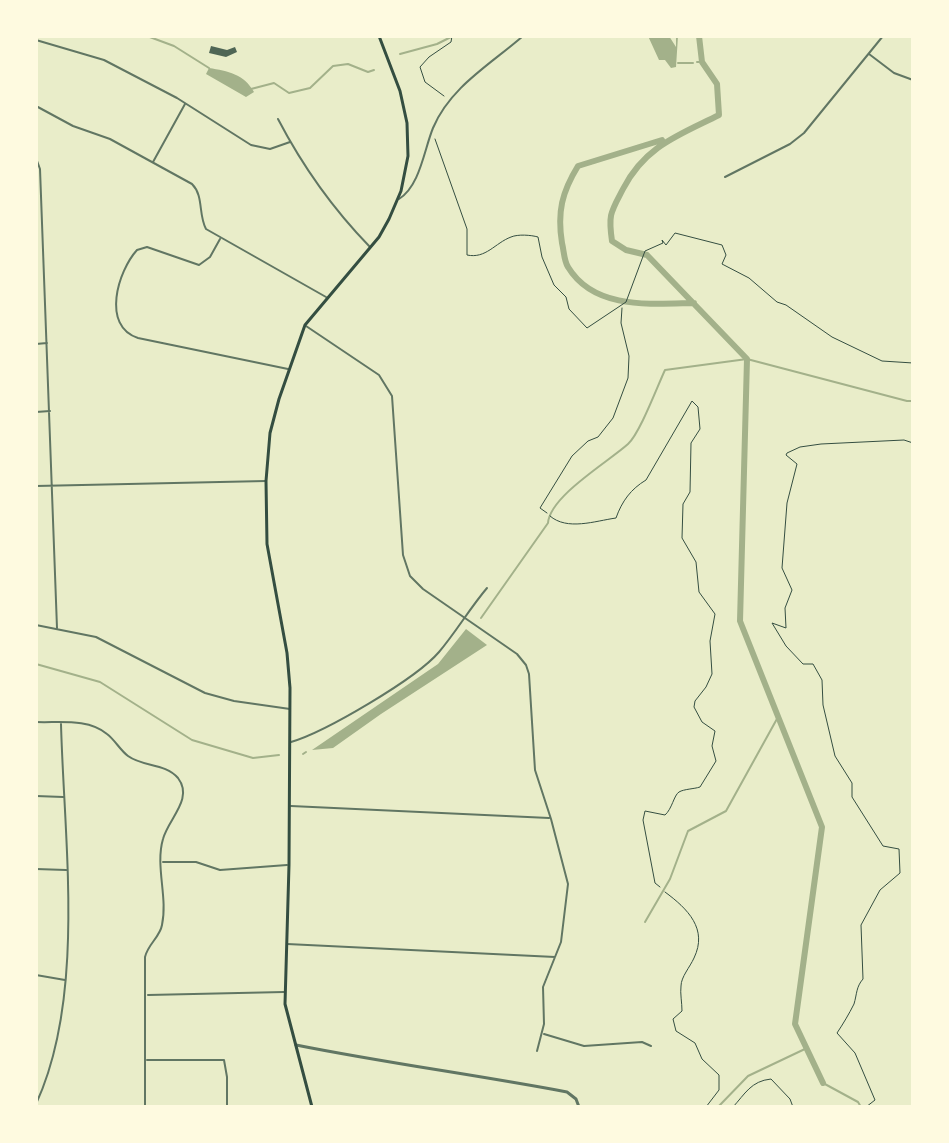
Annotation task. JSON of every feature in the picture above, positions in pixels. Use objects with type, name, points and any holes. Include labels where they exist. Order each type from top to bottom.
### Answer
[{"type":"main road","points":[[312,1107],[284,992],[290,709],[287,653],[267,544],[266,481],[270,433],[305,325],[370,248],[398,200],[408,156],[407,123],[400,91],[379,36]]},
{"type":"street","points":[[398,200],[404,197],[414,181],[433,126],[447,102],[458,89],[523,36]]},
{"type":"street","points":[[725,177],[790,144],[804,133],[883,36]]},
{"type":"street","points":[[36,40],[104,60],[186,103],[251,145],[270,149],[290,142]]},
{"type":"street","points":[[868,54],[894,73],[913,80]]},
{"type":"street","points":[[152,162],[186,103]]},
{"type":"street","points":[[36,106],[73,126],[110,139],[196,187],[203,225],[220,238],[327,298]]},
{"type":"street","points":[[278,119],[330,203],[370,248]]},
{"type":"street","points":[[36,158],[40,169],[57,628]]},
{"type":"street","points":[[36,228],[42,225]]},
{"type":"street","points":[[220,238],[210,257],[199,265],[147,247],[137,250],[116,293],[121,326],[131,336],[138,338],[289,369]]},
{"type":"street","points":[[305,325],[379,375],[387,384],[394,407],[404,562],[416,583],[517,654],[529,674],[535,770],[568,884],[561,942],[542,997],[543,1034],[537,1051]]},
{"type":"street","points":[[36,344],[47,343]]},
{"type":"street","points":[[36,412],[50,411]]},
{"type":"street","points":[[36,486],[266,481]]},
{"type":"street","points":[[289,743],[324,729],[414,674],[438,654],[487,588]]},
{"type":"street","points":[[36,625],[96,637],[205,693],[244,703],[290,709]]},
{"type":"street","points":[[36,722],[93,725],[110,737],[126,755],[170,771],[184,791],[182,803],[162,843],[163,922],[159,935],[147,950],[145,1107]]},
{"type":"street","points":[[36,1104],[50,1072],[66,980],[68,924],[61,723]]},
{"type":"street","points":[[36,796],[64,797]]},
{"type":"street","points":[[290,806],[551,819]]},
{"type":"street","points":[[162,862],[196,862],[220,870],[289,865]]},
{"type":"street","points":[[36,869],[66,870]]},
{"type":"street","points":[[286,944],[555,957]]},
{"type":"street","points":[[36,975],[66,980]]},
{"type":"street","points":[[146,995],[284,992]]},
{"type":"street","points":[[543,1034],[584,1046],[642,1042],[651,1046]]},
{"type":"street","points":[[296,1045],[405,1067],[477,1075],[567,1092],[576,1099],[579,1107]]},
{"type":"street","points":[[146,1060],[224,1060],[227,1107]]},
{"type":"path","points":[[447,102],[443,94],[425,82],[420,67],[452,37]]},
{"type":"path","points":[[433,126],[436,143],[467,229],[467,255],[473,257],[498,247],[512,236],[535,235],[554,285],[566,297],[569,309],[587,328],[622,305],[645,252],[663,243],[662,240],[666,245],[675,233],[722,245],[726,255],[722,264],[749,278],[777,302],[832,337],[882,361],[913,363]]},
{"type":"path","points":[[547,513],[540,508],[572,456],[588,441],[598,437],[613,418],[623,395],[629,356],[621,323],[622,305]]},
{"type":"path","points":[[550,516],[556,521],[576,524],[616,518],[622,502],[646,480],[692,401],[698,407],[700,429],[691,443],[690,492],[683,504],[682,538],[696,562],[699,592],[715,614],[710,641],[712,674],[694,707],[702,722],[715,731],[712,746],[716,761],[700,787],[681,790],[675,796],[673,807],[665,815],[645,811],[643,820],[655,883],[660,887]]},
{"type":"path","points":[[866,1107],[875,1100],[855,1053],[837,1033],[848,1016],[857,986],[863,979],[861,925],[880,890],[900,873],[899,849],[883,846],[852,797],[852,783],[835,756],[818,671],[813,664],[803,664],[786,646],[772,623],[786,628],[785,608],[792,590],[782,568],[787,503],[797,464],[787,453],[800,447],[821,444],[904,440],[913,443]]},
{"type":"path","points":[[665,892],[679,902],[700,929],[701,939],[696,955],[681,986],[682,1011],[674,1017],[676,1031],[695,1043],[702,1059],[719,1075],[719,1090],[706,1107]]},
{"type":"path","points":[[733,1107],[747,1087],[771,1079],[790,1099],[793,1107]]},
{"type":"shaded area","points":[[648,36],[669,36],[676,47],[678,36],[676,67],[671,68],[665,60],[659,60]]},
{"type":"shaded area","points":[[209,68],[240,77],[254,92],[246,97],[206,74]]},
{"type":"shaded area","points":[[466,629],[487,645],[333,748],[312,750],[438,664]]},
{"type":"building","points":[[211,46],[227,50],[235,47],[237,52],[226,57],[209,53]]},
{"type":"waterway","points":[[147,36],[174,46],[209,68]]},
{"type":"waterway","points":[[400,54],[437,44],[453,36]]},
{"type":"waterway","points":[[699,36],[702,62],[717,84],[719,115],[664,143],[642,162],[613,208],[612,241],[626,250],[647,255],[747,359],[740,621],[822,827],[795,1024],[823,1083]]},
{"type":"waterway","points":[[697,62],[702,62]]},
{"type":"waterway","points":[[678,63],[693,63]]},
{"type":"waterway","points":[[251,89],[274,83],[289,93],[310,88],[333,66],[348,64],[368,72],[374,70]]},
{"type":"waterway","points":[[662,140],[578,166],[568,185],[561,212],[564,256],[579,281],[608,298],[642,303],[694,303]]},
{"type":"waterway","points":[[481,618],[548,523],[559,502],[633,438],[665,370],[747,359],[913,401]]},
{"type":"waterway","points":[[36,664],[100,682],[192,740],[253,758],[279,755]]},
{"type":"waterway","points":[[645,922],[670,879],[688,831],[726,811],[778,717]]},
{"type":"waterway","points":[[718,1107],[748,1076],[807,1048]]},
{"type":"waterway","points":[[823,1083],[858,1102],[861,1107]]}]
